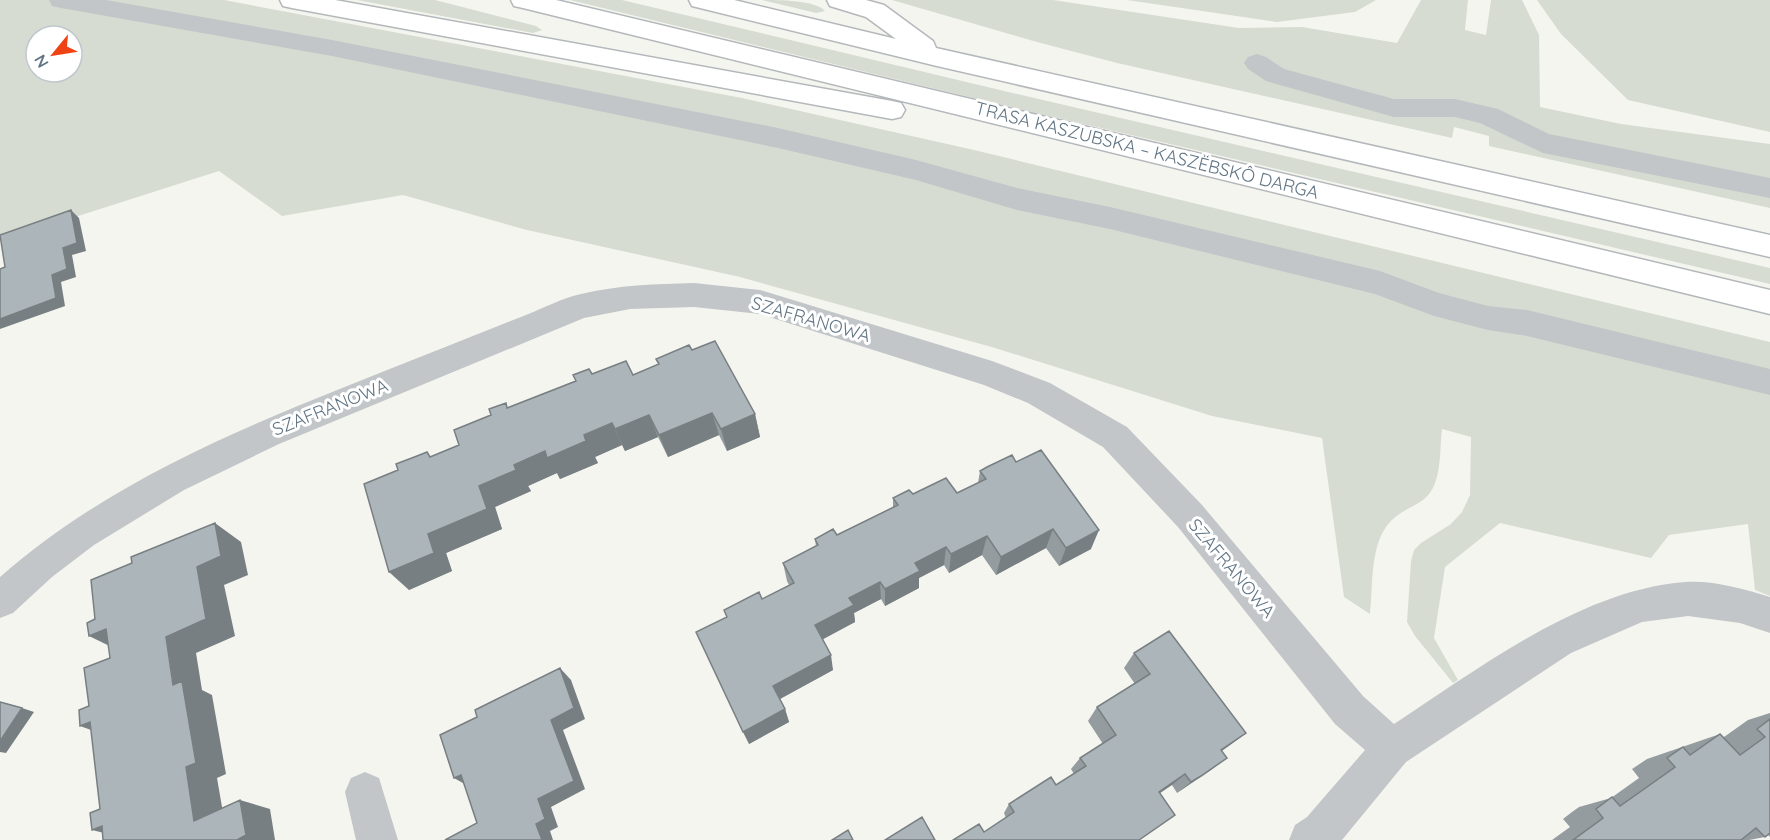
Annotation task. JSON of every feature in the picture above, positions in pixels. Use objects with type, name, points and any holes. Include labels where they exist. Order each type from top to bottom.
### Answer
[{"type":"highway","points":[[292,0],[1250,175]]},
{"type":"highway","name":"TRASA KASZUBSKA – KASZËBSKÔ DARGA","points":[[523,0],[1770,302]]},
{"type":"highway","points":[[701,0],[937,57],[1770,246]]},
{"type":"highway","points":[[839,0],[875,11],[937,57]]},
{"type":"street","points":[[61,0],[332,48],[778,138],[916,170],[1017,199],[1110,218],[1380,283],[1434,304],[1488,318],[1527,322],[1770,382]]},
{"type":"street","points":[[1257,63],[1275,75],[1394,108],[1455,108],[1488,116],[1543,143],[1770,188]]},
{"type":"street","name":"SZAFRANOWA","points":[[0,601],[69,543],[162,482],[280,427],[580,306],[630,297],[683,295],[760,302],[992,374],[1039,393],[1115,437],[1190,516],[1349,710],[1392,748]]},
{"type":"street","points":[[1310,840],[1322,831],[1392,748],[1558,640],[1641,606],[1688,599],[1740,605],[1770,615]]},
{"type":"street","points":[[364,792],[377,840]]},
{"type":"shaded area","points":[[0,0],[224,0],[742,98],[974,150],[1770,342],[1770,596],[1755,590],[1748,524],[1669,535],[1651,558],[1500,523],[1445,567],[1434,638],[1458,680],[1453,683],[1415,636],[1407,622],[1411,561],[1414,550],[1421,543],[1451,524],[1462,512],[1470,495],[1471,437],[1442,429],[1439,470],[1433,488],[1420,502],[1397,515],[1386,527],[1377,546],[1370,614],[1344,597],[1322,438],[1212,416],[995,348],[740,277],[527,230],[403,195],[282,216],[219,171],[0,241]]},
{"type":"shaded area","points":[[357,0],[435,0],[536,26],[542,30],[533,33]]},
{"type":"shaded area","points":[[570,0],[622,0],[1770,268],[1770,284],[994,103]]},
{"type":"shaded area","points":[[762,0],[806,3],[825,11],[816,13]]},
{"type":"shaded area","points":[[892,0],[1053,0],[1239,28],[1302,27],[1397,43],[1421,0],[1468,0],[1465,30],[1486,35],[1491,0],[1522,0],[1539,35],[1540,107],[1621,124],[1770,144],[1770,208],[1489,146],[1489,136],[1454,127],[1452,138],[1117,63]]},
{"type":"shaded area","points":[[1127,0],[1376,0],[1355,12],[1277,22]]},
{"type":"shaded area","points":[[1537,0],[1770,0],[1770,132],[1628,100],[1561,34]]},
{"type":"building","points":[[71,210],[77,243],[63,248],[67,269],[52,275],[56,298],[0,319],[0,269],[5,267],[0,235]]},
{"type":"building","points":[[715,341],[755,414],[721,429],[712,413],[659,435],[649,415],[615,429],[612,423],[584,435],[586,441],[547,458],[545,451],[514,465],[516,470],[479,486],[487,509],[428,534],[434,553],[389,572],[364,484],[398,470],[396,464],[427,452],[430,457],[459,445],[454,430],[491,415],[489,409],[506,403],[507,408],[576,381],[573,375],[589,369],[592,374],[626,361],[633,375],[659,364],[656,359],[689,345],[692,350]]},
{"type":"building","points":[[1041,450],[1099,530],[1066,548],[1053,529],[1001,557],[987,536],[951,554],[946,547],[915,563],[920,571],[885,589],[880,582],[849,598],[854,605],[815,625],[831,655],[773,686],[785,709],[743,732],[696,632],[727,617],[724,610],[759,592],[762,599],[794,583],[783,563],[818,545],[815,539],[833,529],[837,535],[898,505],[893,498],[909,490],[913,494],[946,478],[957,493],[986,479],[980,471],[987,467],[1012,455],[1016,462]]},
{"type":"building","points":[[215,523],[221,556],[197,567],[206,619],[166,637],[173,685],[182,681],[196,763],[186,767],[194,821],[240,800],[246,835],[237,840],[103,840],[102,826],[92,830],[90,813],[100,809],[90,722],[80,726],[79,710],[89,706],[84,668],[110,658],[106,629],[89,636],[87,623],[95,619],[91,580],[132,563],[131,557]]},
{"type":"building","points":[[1169,631],[1246,733],[1221,750],[1227,758],[1201,776],[1191,782],[1185,774],[1159,792],[1175,815],[1139,840],[953,840],[979,824],[984,832],[1014,812],[1009,804],[1051,777],[1056,785],[1086,766],[1080,758],[1116,735],[1097,707],[1150,674],[1134,653]]},
{"type":"building","points":[[560,668],[574,708],[551,720],[574,781],[538,799],[545,819],[536,824],[542,840],[445,840],[477,823],[461,775],[454,778],[440,735],[477,717],[475,710]]},
{"type":"building","points":[[0,702],[22,708],[0,741]]},
{"type":"building","points":[[1770,719],[1770,833],[1765,837],[1756,828],[1741,840],[1573,840],[1603,818],[1596,809],[1612,797],[1620,806],[1675,767],[1667,758],[1683,747],[1690,755],[1720,734],[1740,755],[1765,737],[1757,729]]},
{"type":"building","points":[[922,817],[935,840],[885,840]]},
{"type":"building","points":[[848,830],[853,840],[832,840]]}]
